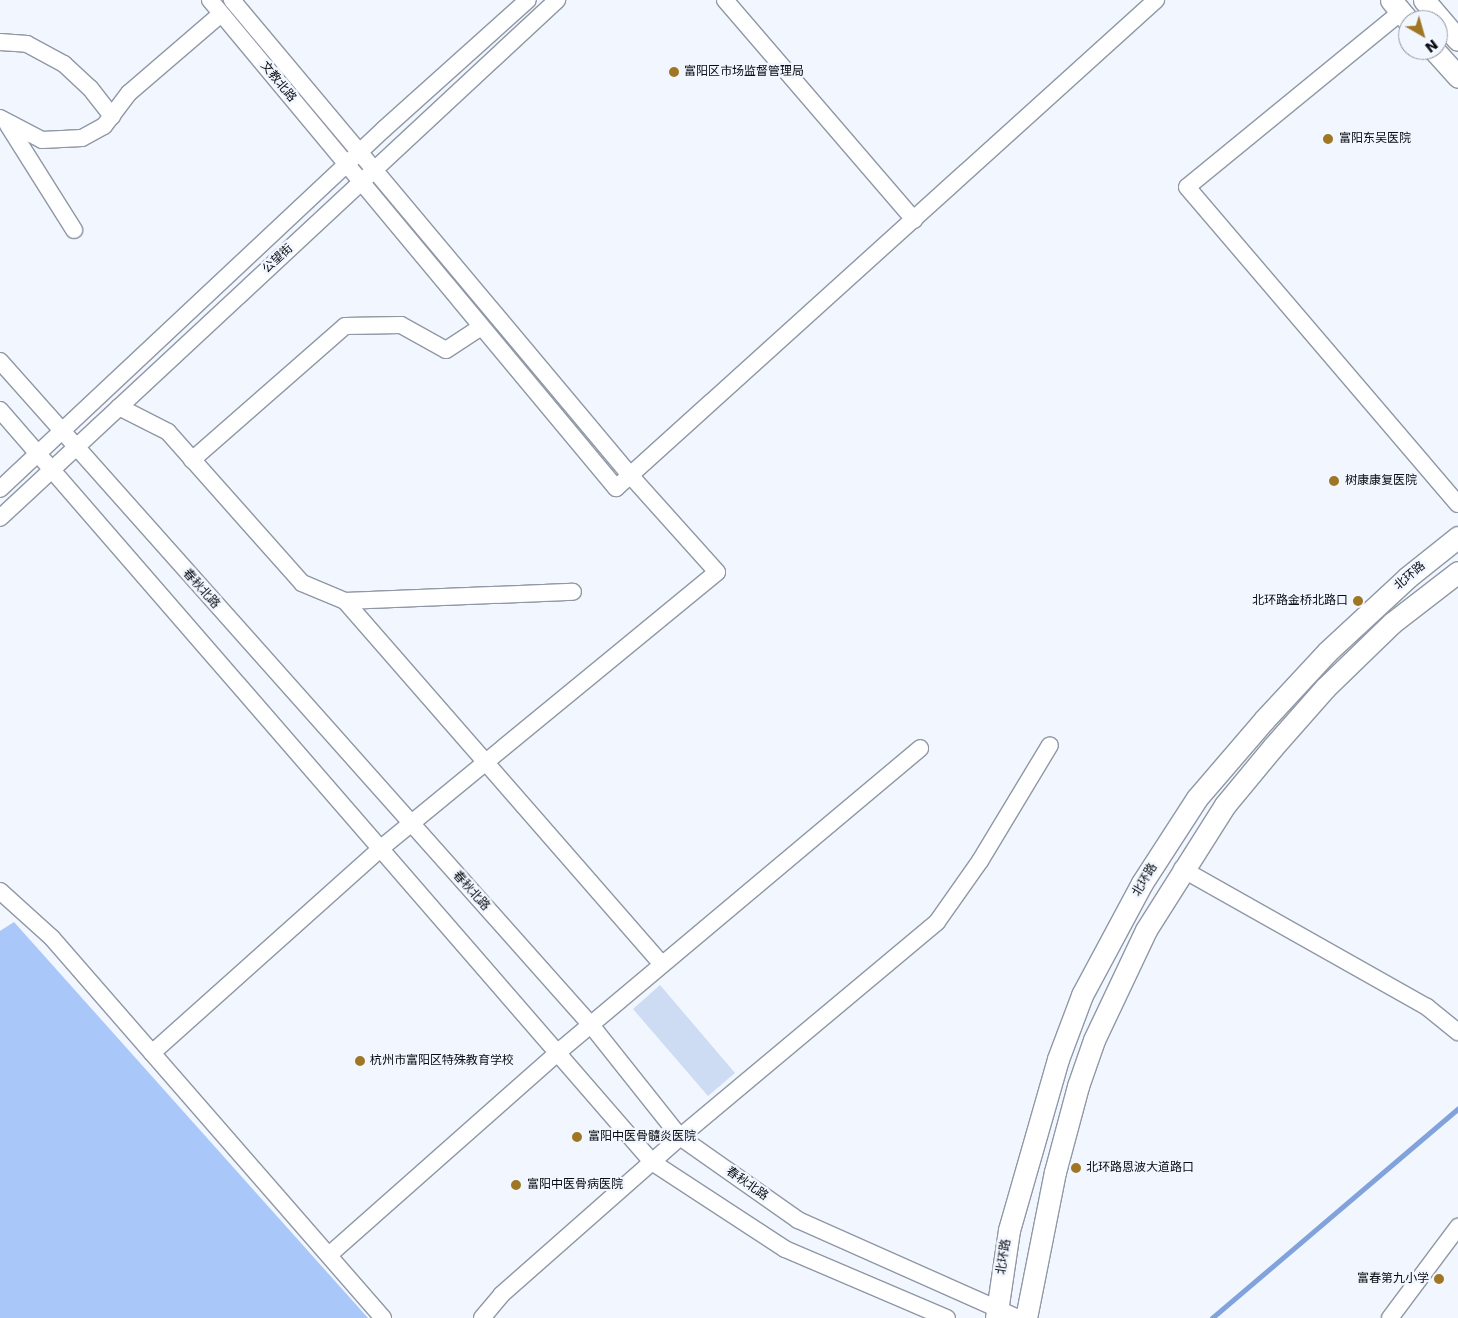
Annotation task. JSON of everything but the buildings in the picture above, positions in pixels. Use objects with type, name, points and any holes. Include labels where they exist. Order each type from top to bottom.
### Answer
[{"type":"main road","points":[[1424,0],[1458,40]]},
{"type":"main road","points":[[1443,60],[1458,77]]},
{"type":"main road","name":"北环路","points":[[996,1313],[1008,1230],[1058,1059],[1082,995],[1142,883],[1197,798],[1270,713],[1327,652],[1408,577],[1458,538]]},
{"type":"main road","name":"北环路","points":[[1026,1318],[1054,1172],[1091,1049],[1146,930],[1182,868],[1225,805],[1325,688],[1392,623],[1458,572]]},
{"type":"street","name":"文教北路","points":[[210,0],[616,488],[630,475]]},
{"type":"street","name":"文教北路","points":[[232,0],[361,150],[630,475],[717,572],[487,763]]},
{"type":"street","name":"公望街","points":[[0,489],[361,150],[528,0]]},
{"type":"street","name":"公望街","points":[[0,518],[557,0]]},
{"type":"street","points":[[725,0],[914,220]]},
{"type":"street","points":[[630,475],[1156,0]]},
{"type":"street","points":[[1398,13],[1188,187],[1458,504]]},
{"type":"street","points":[[4,122],[42,140],[82,138],[104,126],[128,94],[221,14]]},
{"type":"street","points":[[0,42],[27,44],[64,64],[90,88],[112,116]]},
{"type":"street","points":[[4,122],[74,230]]},
{"type":"street","points":[[192,460],[345,326],[401,325],[446,350],[481,327]]},
{"type":"street","name":"春秋北路","points":[[0,361],[75,448],[591,1025],[680,1137],[798,1220],[996,1313],[1018,1318]]},
{"type":"street","points":[[119,407],[168,432],[302,583],[345,601],[573,592]]},
{"type":"street","points":[[0,410],[652,1162],[786,1249],[948,1318]]},
{"type":"street","points":[[345,601],[662,964]]},
{"type":"street","points":[[482,1318],[501,1295],[680,1137],[937,922],[980,861],[1050,745]]},
{"type":"street","points":[[329,1256],[558,1053],[920,748]]},
{"type":"street","points":[[152,1053],[380,848],[412,825],[487,763]]},
{"type":"street","points":[[1182,868],[1426,1007],[1458,1032]]},
{"type":"street","points":[[0,891],[52,938],[383,1318]]},
{"type":"street","points":[[1390,1318],[1458,1227]]},
{"type":"shaded area","points":[[14,922],[368,1318],[0,1318],[0,931]]},
{"type":"waterway","points":[[1212,1318],[1458,1109]]},
{"type":"place","name":"富阳区市场监督管理局","points":[[674,72]]},
{"type":"place","name":"富阳东吴医院","points":[[1328,139]]},
{"type":"place","name":"树康康复医院","points":[[1334,481]]},
{"type":"place","name":"北环路金桥北路口","points":[[1358,601]]},
{"type":"place","name":"杭州市富阳区特殊教育学校","points":[[360,1061]]},
{"type":"place","name":"富阳中医骨髓炎医院","points":[[577,1137]]},
{"type":"place","name":"北环路恩波大道路口","points":[[1076,1168]]},
{"type":"place","name":"富阳中医骨病医院","points":[[516,1185]]},
{"type":"place","name":"富春第九小学","points":[[1439,1279]]}]
